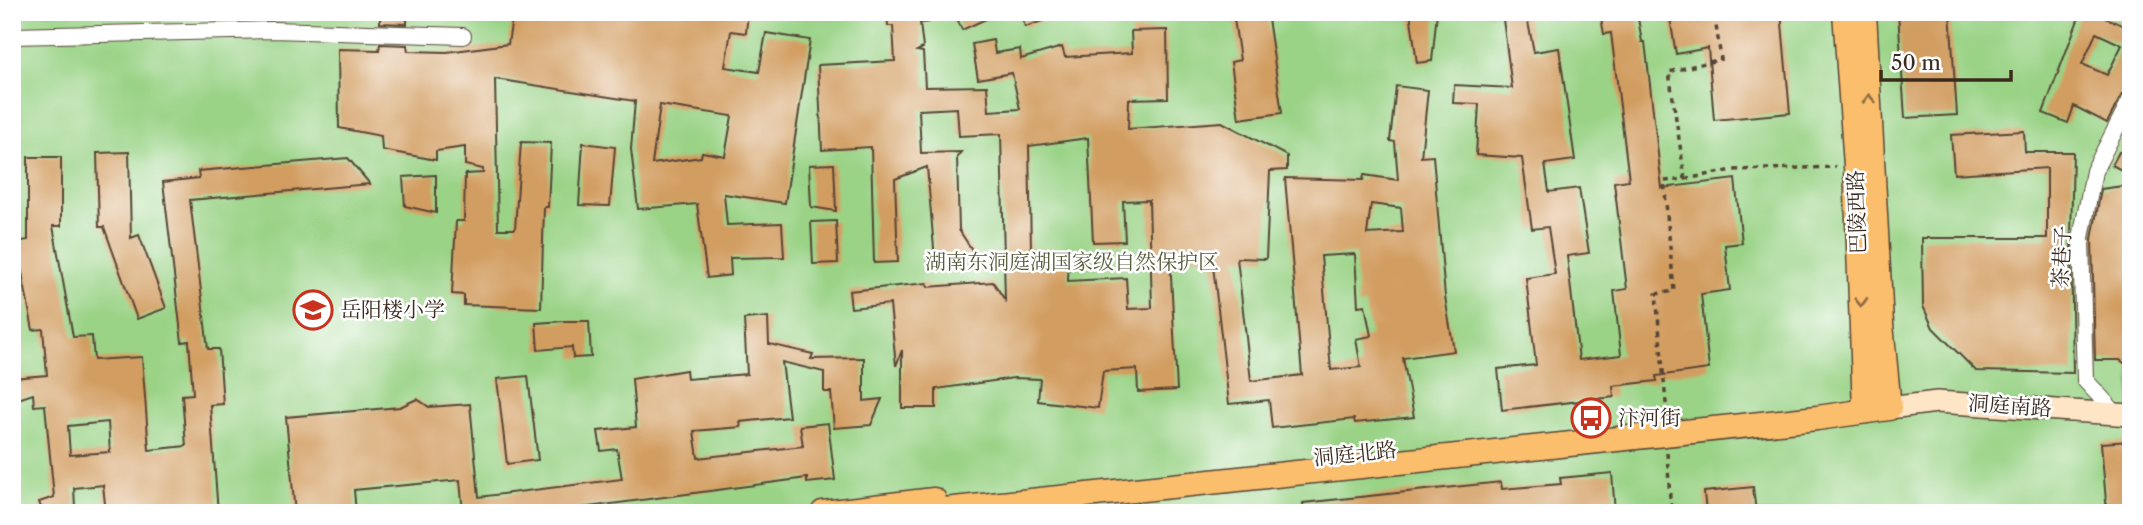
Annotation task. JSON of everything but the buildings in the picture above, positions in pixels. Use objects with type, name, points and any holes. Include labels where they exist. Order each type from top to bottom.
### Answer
[{"type":"main road","name":"巴陵西路","points":[[1845,12],[1877,405]]},
{"type":"main road","name":"巴陵西路","points":[[1864,12],[1877,405]]},
{"type":"main road","name":"洞庭南路","points":[[1877,405],[1937,402],[2124,414]]},
{"type":"main road","name":"洞庭北路","points":[[916,513],[1877,405]]},
{"type":"main road","name":"洞庭北路","points":[[823,513],[1177,472],[1667,428]]},
{"type":"street","points":[[12,36],[273,30],[463,36]]},
{"type":"street","name":"茶巷子","points":[[2124,414],[2085,380],[2081,238],[2094,172],[2131,99]]},
{"type":"path","points":[[1685,178],[1669,72],[1721,59],[1714,12]]},
{"type":"path","points":[[1671,513],[1657,294],[1674,291],[1664,181],[1732,170],[1856,166]]},
{"type":"green space","name":"湖南东洞庭湖国家级自然保护区","points":[[12,12],[2131,12],[2131,513],[12,513]]},
{"type":"place","name":"岳阳楼小学","points":[[313,310]]},
{"type":"place","name":"汴河街","points":[[1591,418]]}]
